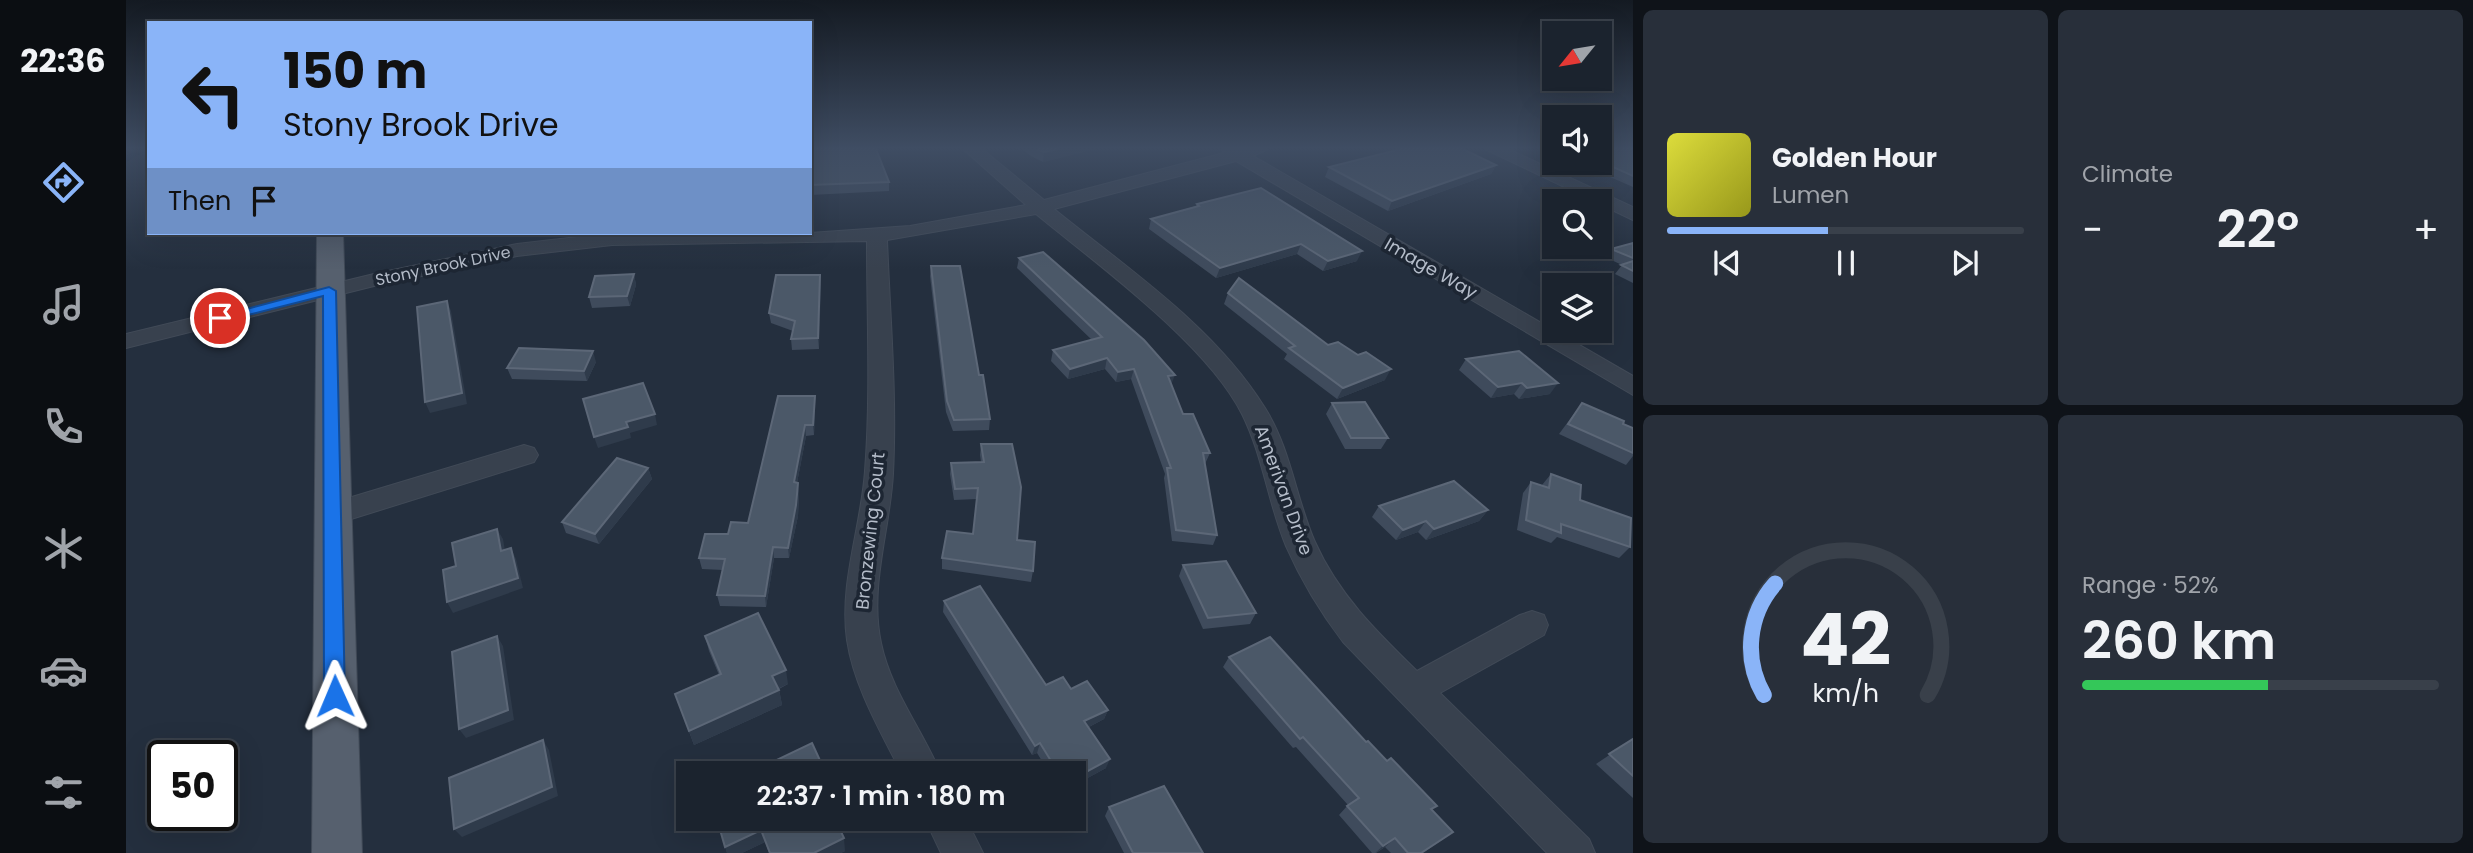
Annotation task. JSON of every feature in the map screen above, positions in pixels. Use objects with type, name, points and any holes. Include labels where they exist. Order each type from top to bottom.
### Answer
[{"type":"main road","points":[[330,235],[337,853]]},
{"type":"street","name":"Amerivan Drive","points":[[1018,189],[1179,323],[1231,376],[1255,413],[1272,454],[1301,545],[1335,606],[1355,632],[1412,691],[1575,853]]},
{"type":"street","name":"Stony Brook Drive","points":[[812,234],[877,234],[954,226],[1100,189]]},
{"type":"street","name":"Image Way","points":[[1296,189],[1633,387]]},
{"type":"street","points":[[1579,189],[1633,214]]},
{"type":"street","name":"Bronzewing Court","points":[[877,234],[880,463],[877,508],[862,583],[861,622],[873,672],[916,761]]},
{"type":"street","name":"Stony Brook Drive","points":[[126,341],[329,291],[517,250],[573,242],[735,235]]},
{"type":"street","points":[[332,514],[524,455]]},
{"type":"street","points":[[1412,691],[1532,625]]},
{"type":"street","points":[[951,831],[963,853]]},
{"type":"building","points":[[1262,189],[1362,251],[1328,261],[1301,244],[1220,268],[1151,219],[1199,206],[1197,204]]},
{"type":"building","points":[[1369,189],[1427,189],[1392,201]]},
{"type":"building","points":[[1633,243],[1633,258],[1612,249]]},
{"type":"building","points":[[1043,252],[1144,340],[1175,375],[1168,376],[1183,414],[1193,414],[1210,453],[1203,453],[1217,535],[1176,530],[1167,468],[1171,468],[1134,369],[1118,372],[1107,358],[1070,369],[1053,350],[1102,337],[1019,258]]},
{"type":"building","points":[[1633,261],[1633,271],[1621,265]]},
{"type":"building","points":[[931,266],[960,266],[979,375],[983,375],[990,419],[954,420],[947,401]]},
{"type":"building","points":[[634,274],[627,296],[589,297],[595,276]]},
{"type":"building","points":[[776,275],[820,275],[818,338],[791,339],[795,321],[769,313]]},
{"type":"building","points":[[1239,278],[1328,345],[1338,342],[1358,355],[1366,352],[1391,369],[1343,388],[1289,348],[1295,346],[1228,293]]},
{"type":"building","points":[[447,301],[462,393],[425,402],[417,307]]},
{"type":"building","points":[[519,348],[593,351],[584,371],[507,368]]},
{"type":"building","points":[[1519,351],[1558,383],[1527,388],[1522,383],[1498,387],[1466,359]]},
{"type":"building","points":[[643,383],[655,414],[626,422],[628,427],[594,437],[583,399]]},
{"type":"building","points":[[778,396],[815,396],[813,425],[805,425],[794,482],[798,483],[796,505],[788,548],[773,547],[765,596],[717,595],[725,559],[699,558],[705,534],[728,534],[731,522],[748,523]]},
{"type":"building","points":[[1365,402],[1388,438],[1351,438],[1332,403]]},
{"type":"building","points":[[1582,403],[1624,421],[1623,424],[1633,428],[1633,453],[1568,424]]},
{"type":"building","points":[[981,444],[1012,444],[1021,487],[1017,540],[1035,542],[1033,571],[942,558],[947,531],[973,534],[978,488],[955,489],[951,463],[984,462]]},
{"type":"building","points":[[617,458],[648,468],[595,534],[562,522]]},
{"type":"building","points":[[1551,474],[1581,485],[1580,500],[1631,518],[1630,547],[1561,524],[1561,533],[1526,520],[1531,482],[1549,488]]},
{"type":"building","points":[[1454,481],[1488,510],[1434,529],[1426,521],[1403,530],[1379,506]]},
{"type":"building","points":[[497,529],[501,551],[511,548],[518,578],[447,602],[443,570],[456,566],[452,543]]},
{"type":"building","points":[[1226,561],[1256,613],[1208,618],[1183,565]]},
{"type":"building","points":[[980,586],[1046,685],[1063,677],[1071,689],[1087,681],[1108,710],[1084,721],[1110,759],[1086,772],[1086,761],[1051,761],[1040,743],[1035,746],[944,601]]},
{"type":"building","points":[[758,613],[786,670],[772,676],[779,690],[689,731],[675,694],[721,674],[705,636]]},
{"type":"building","points":[[497,636],[508,710],[459,729],[452,652]]},
{"type":"building","points":[[1270,637],[1366,742],[1387,761],[1391,758],[1437,806],[1431,809],[1453,832],[1421,853],[1408,853],[1395,838],[1383,846],[1347,806],[1359,798],[1303,737],[1300,739],[1229,657]]},
{"type":"building","points":[[1633,739],[1633,776],[1609,754]]},
{"type":"building","points":[[543,740],[552,787],[454,829],[449,778]]},
{"type":"building","points":[[812,743],[820,761],[775,761]]},
{"type":"building","points":[[1164,786],[1203,853],[1133,853],[1109,807]]},
{"type":"building","points":[[720,831],[759,831],[725,847]]},
{"type":"building","points":[[761,831],[841,831],[844,838],[814,853],[770,853]]},
{"type":"route","points":[[220,318],[329,291],[335,696]]}]
